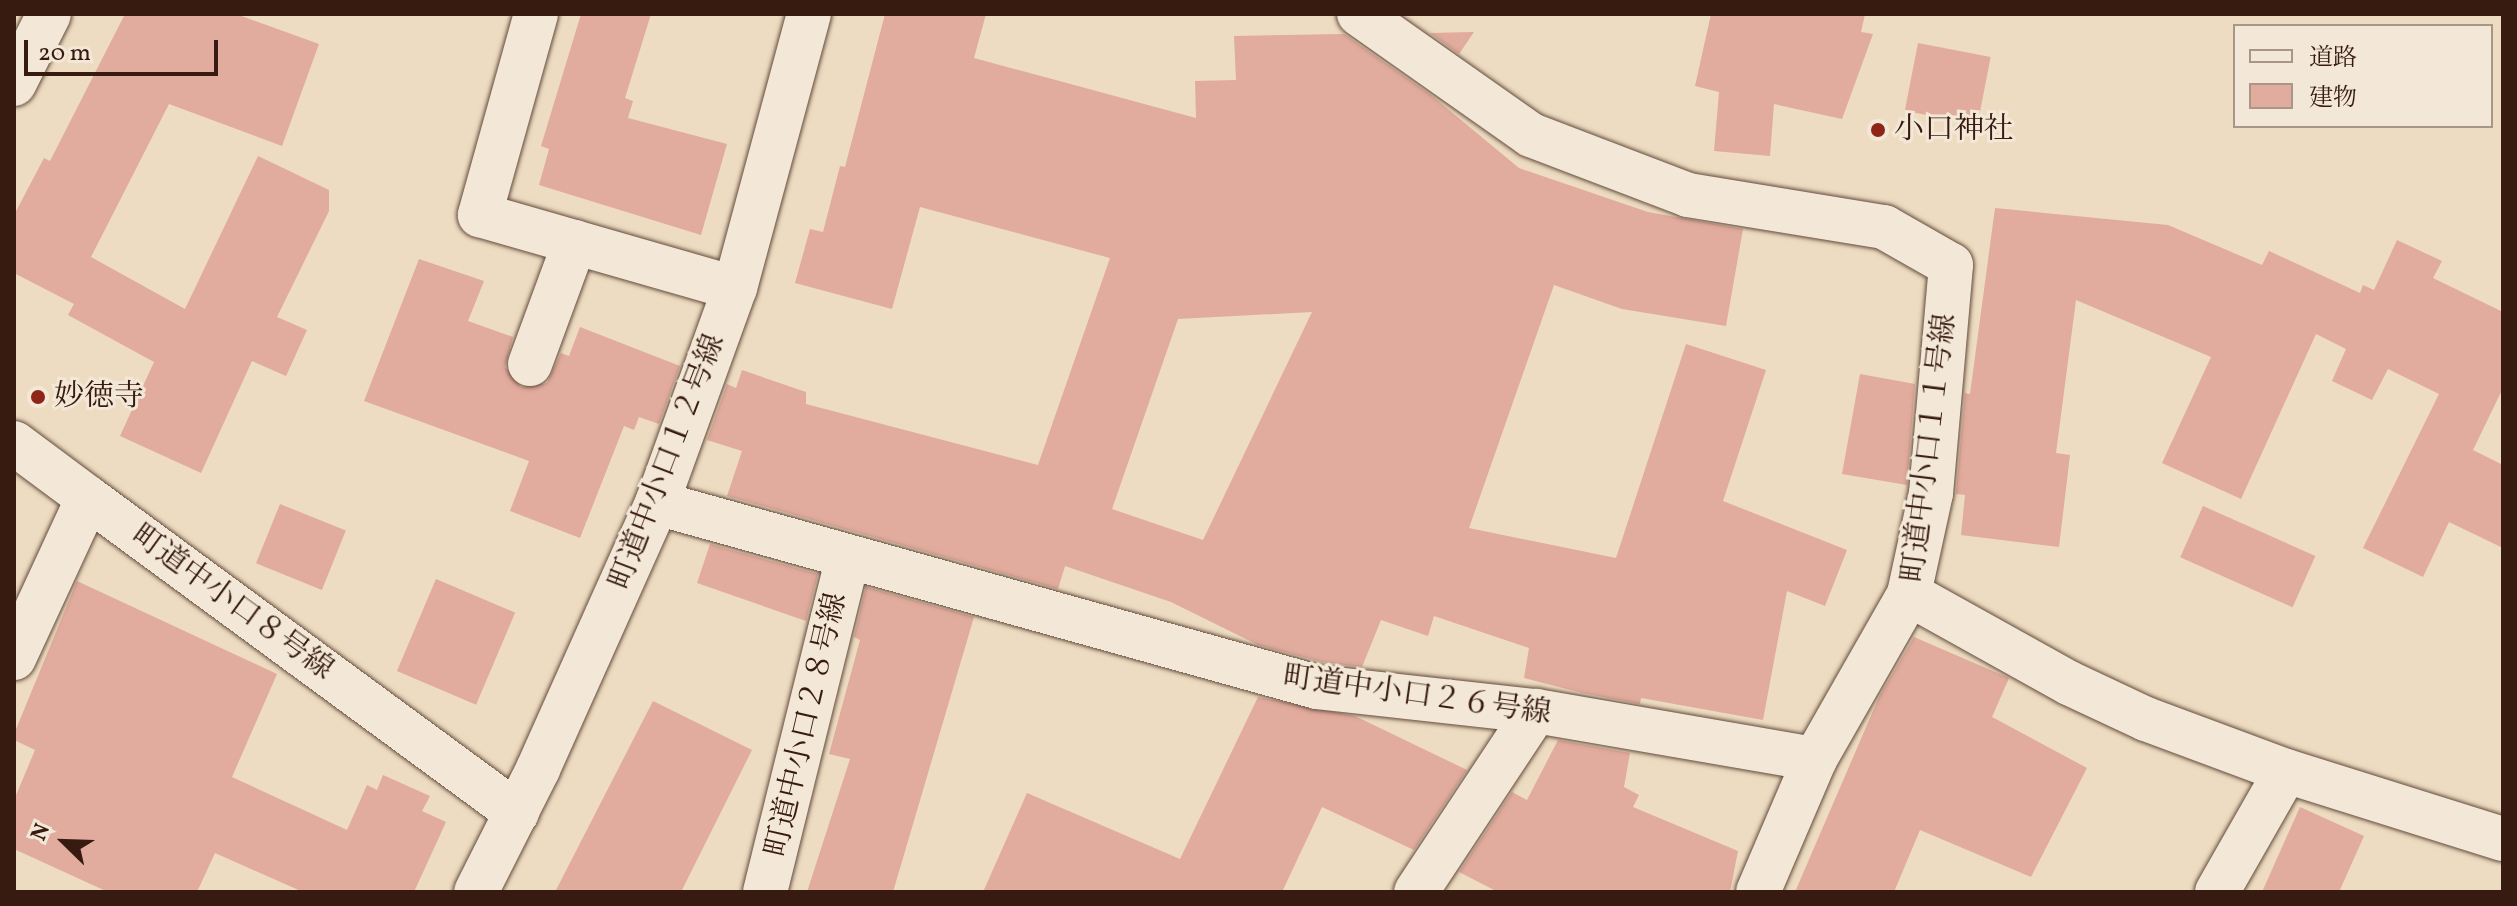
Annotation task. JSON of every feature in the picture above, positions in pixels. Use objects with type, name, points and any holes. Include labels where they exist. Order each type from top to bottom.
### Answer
[{"type":"street","points":[[14,84],[49,14]]},
{"type":"street","points":[[536,14],[480,215],[735,288]]},
{"type":"street","name":"町道中小口１２号線","points":[[476,892],[517,813],[657,503],[735,288],[809,14]]},
{"type":"street","name":"町道中小口１１号線","points":[[1359,14],[1531,135],[1688,195],[1884,227],[1951,265],[1931,493],[1909,594],[2069,683],[2146,719],[2286,771],[2503,839]]},
{"type":"street","points":[[530,364],[575,242]]},
{"type":"street","name":"町道中小口８号線","points":[[14,443],[517,813]]},
{"type":"street","points":[[14,658],[88,498]]},
{"type":"street","name":"町道中小口２６号線","points":[[657,503],[1317,687],[1536,711],[1815,759]]},
{"type":"street","name":"町道中小口２８号線","points":[[765,892],[848,557]]},
{"type":"street","points":[[1758,892],[1815,759],[1861,669],[1909,594]]},
{"type":"street","points":[[1416,892],[1536,711]]},
{"type":"street","points":[[2217,892],[2286,771]]},
{"type":"building","points":[[125,14],[236,14],[319,44],[282,146],[169,104],[91,257],[185,309],[258,156],[329,190],[329,211],[277,317],[307,330],[286,376],[252,361],[201,473],[120,436],[154,362],[68,315],[74,304],[14,273],[14,215],[44,158],[50,161]]},
{"type":"building","points":[[581,14],[651,14],[625,98],[633,101],[628,118],[727,144],[701,235],[539,185],[549,149],[541,146]]},
{"type":"building","points":[[885,14],[986,14],[974,58],[1196,118],[1195,81],[1236,80],[1234,36],[1344,34],[1431,95],[1519,168],[1648,212],[1743,229],[1726,326],[1622,309],[1554,285],[1469,528],[1616,558],[1686,344],[1766,370],[1723,501],[1847,550],[1825,606],[1787,591],[1763,720],[1641,698],[1640,704],[1524,678],[1529,648],[1434,616],[1428,636],[1381,620],[1362,667],[1322,662],[1258,645],[1171,602],[1065,566],[1058,589],[727,496],[742,451],[707,440],[727,384],[736,388],[742,370],[806,392],[806,404],[1038,465],[1110,258],[920,207],[892,309],[795,283],[810,229],[823,232],[840,166],[845,167]],"holes":[[[1312,312],[1203,540],[1112,509],[1178,319]]]},
{"type":"building","points":[[1711,14],[1865,14],[1861,32],[1873,34],[1842,119],[1774,104],[1770,156],[1714,151],[1719,92],[1695,86]]},
{"type":"building","points":[[1474,32],[1459,54],[1430,33]]},
{"type":"building","points":[[1918,43],[1991,57],[1977,125],[1905,111]]},
{"type":"building","points":[[1995,208],[2168,225],[2262,265],[2269,251],[2360,293],[2363,285],[2374,290],[2397,240],[2442,261],[2433,278],[2503,312],[2503,388],[2473,450],[2503,465],[2503,548],[2449,522],[2423,577],[2363,548],[2439,394],[2388,369],[2372,400],[2332,381],[2346,349],[2316,334],[2241,499],[2162,463],[2211,357],[2076,300],[2056,453],[2070,455],[2059,547],[1961,535],[1965,495],[1956,494],[1965,393],[1970,394]]},
{"type":"building","points":[[419,259],[484,281],[468,321],[513,337],[505,367],[521,387],[547,383],[561,353],[569,356],[580,327],[680,366],[659,424],[639,417],[634,430],[624,426],[580,538],[510,511],[529,461],[364,401]]},
{"type":"building","points":[[1860,374],[1915,384],[1907,485],[1842,474]]},
{"type":"building","points":[[280,504],[346,531],[322,590],[256,563]]},
{"type":"building","points":[[2203,506],[2315,556],[2293,607],[2180,557]]},
{"type":"building","points":[[710,544],[818,574],[806,621],[697,583]]},
{"type":"building","points":[[436,579],[515,613],[476,705],[397,671]]},
{"type":"building","points":[[77,581],[277,674],[232,777],[347,830],[367,785],[377,790],[383,775],[430,796],[422,811],[446,822],[414,892],[303,892],[215,853],[197,892],[108,892],[14,849],[14,800],[35,750],[14,740],[14,734]]},
{"type":"building","points":[[866,587],[974,617],[893,892],[807,892],[850,759],[829,754],[860,640],[854,637]]},
{"type":"building","points":[[1914,637],[2009,678],[1992,717],[2087,768],[2031,877],[1920,830],[1894,892],[1795,892],[1879,697]]},
{"type":"building","points":[[1258,697],[1355,716],[1467,770],[1414,850],[1322,807],[1282,892],[983,892],[1027,793],[1180,859]]},
{"type":"building","points":[[653,701],[752,750],[681,892],[555,892]]},
{"type":"building","points":[[1558,740],[1630,753],[1624,787],[1639,795],[1633,807],[1738,851],[1730,892],[1498,892],[1459,872],[1512,792],[1527,800]]},
{"type":"building","points":[[2300,807],[2364,836],[2339,892],[2262,892]]},
{"type":"place","name":"小口神社","points":[[1878,130]]},
{"type":"place","name":"妙徳寺","points":[[38,397]]}]
